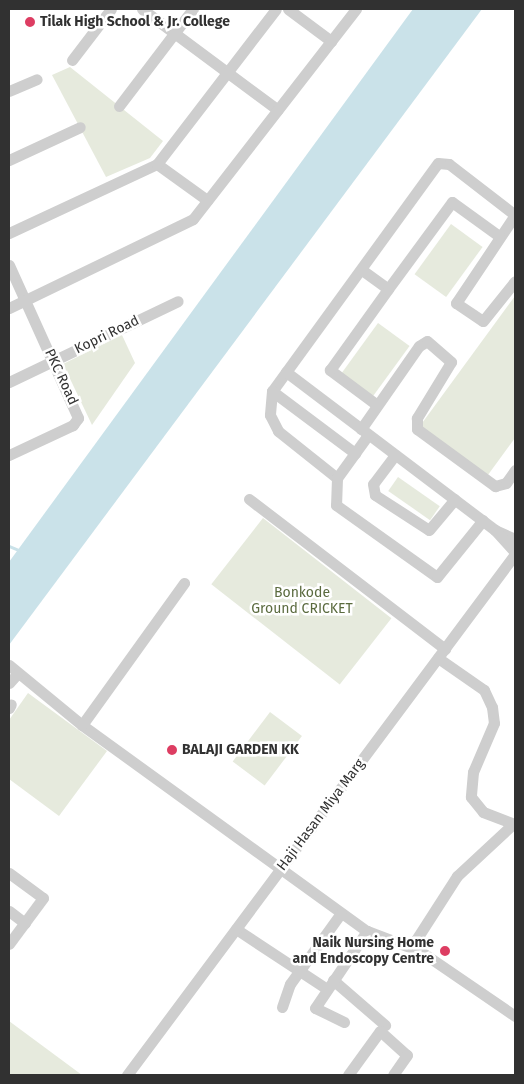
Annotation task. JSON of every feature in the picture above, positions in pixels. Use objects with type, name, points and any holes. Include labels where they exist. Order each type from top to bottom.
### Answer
[{"type":"street","points":[[72,60],[111,9]]},
{"type":"street","points":[[142,9],[278,110]]},
{"type":"street","points":[[119,106],[193,9]]},
{"type":"street","points":[[9,234],[157,164],[276,9]]},
{"type":"street","points":[[288,9],[331,41]]},
{"type":"street","points":[[9,308],[192,219],[356,9]]},
{"type":"street","points":[[9,91],[37,79]]},
{"type":"street","points":[[9,160],[80,127]]},
{"type":"street","points":[[337,478],[278,431],[270,415],[272,391],[362,270],[438,163],[449,164],[515,215],[499,236],[456,304],[483,321],[515,281]]},
{"type":"street","points":[[157,164],[207,200]]},
{"type":"street","points":[[378,405],[330,370],[452,202],[499,236]]},
{"type":"street","name":"PKC Road","points":[[9,265],[77,413],[76,422],[9,455]]},
{"type":"street","points":[[362,270],[388,289]]},
{"type":"street","name":"Kopri Road","points":[[9,382],[178,301]]},
{"type":"street","points":[[483,520],[437,578],[336,506],[337,478],[355,453],[378,405],[419,346],[427,341],[451,362],[417,418],[417,429],[495,486],[506,483],[515,470]]},
{"type":"street","points":[[286,372],[483,520],[495,530],[515,553]]},
{"type":"street","points":[[272,391],[355,453]]},
{"type":"street","points":[[395,454],[373,484],[375,495],[429,530],[455,500]]},
{"type":"street","points":[[249,500],[484,690],[492,707],[494,723],[473,772],[471,797],[483,812],[514,824],[457,876],[412,946]]},
{"type":"street","points":[[495,530],[515,539]]},
{"type":"street","name":"Haji Hasan Miya Marg","points":[[127,1075],[515,553]]},
{"type":"street","points":[[82,725],[184,583]]},
{"type":"street","points":[[9,683],[13,669],[82,725],[280,870],[367,931],[412,946],[515,1016]]},
{"type":"street","points":[[9,873],[42,898],[9,944]]},
{"type":"street","points":[[9,911],[25,923]]},
{"type":"street","points":[[282,1007],[300,973],[341,913]]},
{"type":"street","points":[[236,930],[300,973],[330,985],[385,1025]]},
{"type":"street","points":[[344,1022],[315,1008],[367,931]]},
{"type":"street","points":[[348,1075],[380,1030],[407,1055],[393,1075]]},
{"type":"green space","points":[[70,67],[163,141],[150,158],[106,177],[52,75]]},
{"type":"green space","points":[[451,224],[483,247],[446,297],[415,274]]},
{"type":"green space","points":[[515,296],[515,438],[485,479],[417,430]]},
{"type":"green space","points":[[378,323],[410,346],[373,396],[342,373]]},
{"type":"green space","points":[[122,335],[135,363],[92,425],[63,364]]},
{"type":"green space","points":[[398,477],[440,506],[430,520],[388,491]]},
{"type":"green space","name":"Bonkode Ground CRICKET","points":[[263,518],[391,618],[340,685],[211,584]]},
{"type":"green space","points":[[28,693],[107,751],[59,816],[9,779],[9,720]]},
{"type":"green space","points":[[270,712],[302,736],[265,786],[233,762]]},
{"type":"green space","points":[[9,1021],[82,1075],[9,1075]]},
{"type":"water","points":[[413,9],[482,9],[9,645],[9,562]]},
{"type":"waterway","points":[[9,546],[19,550]]},
{"type":"place","name":"Tilak High School & Jr. College","points":[[30,22]]},
{"type":"place","name":"BALAJI GARDEN KK","points":[[172,750]]},
{"type":"place","name":"Naik Nursing Home and Endoscopy Centre","points":[[445,951]]}]
